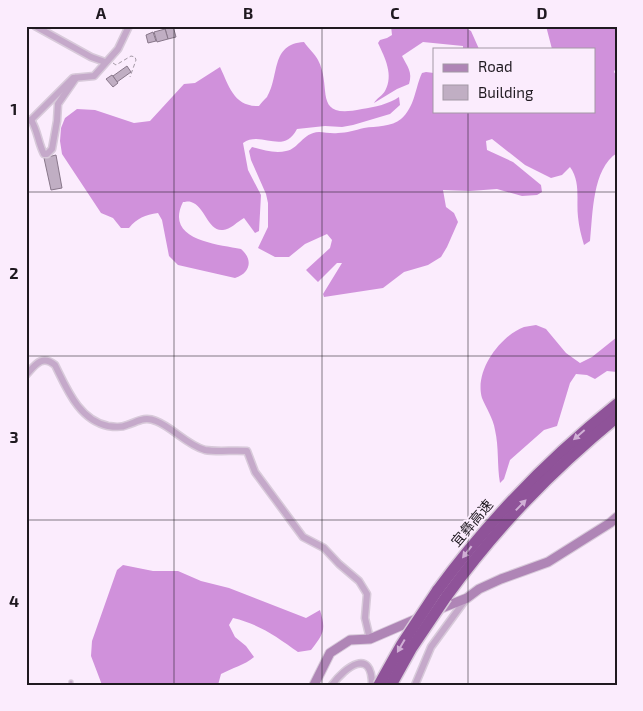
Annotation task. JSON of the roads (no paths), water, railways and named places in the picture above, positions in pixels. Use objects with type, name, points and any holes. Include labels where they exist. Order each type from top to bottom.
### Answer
[{"type":"highway","name":"宜彝高速","points":[[391,685],[442,594],[476,541],[518,493],[565,448],[617,404]]},
{"type":"highway","name":"宜彝高速","points":[[379,685],[402,644],[442,594],[526,500],[572,455],[617,417]]},
{"type":"main road","points":[[314,685],[330,653],[350,640],[370,639],[467,598],[479,589],[501,579],[548,562],[617,517]]},
{"type":"street","points":[[35,26],[91,58],[105,62]]},
{"type":"street","points":[[76,78],[58,104],[57,127],[52,149],[47,154],[44,154],[38,134],[28,121],[72,78],[94,76],[118,49],[129,26]]},
{"type":"street","points":[[26,375],[42,360],[47,359],[50,361],[55,365],[81,411],[99,424],[114,427],[126,426],[147,418],[157,421],[205,450],[248,451],[255,472],[303,536],[324,548],[339,564],[359,580],[367,594],[365,618],[370,639]]},
{"type":"street","points":[[415,685],[432,647],[467,598]]},
{"type":"street","points":[[332,685],[351,665],[360,663],[369,668],[372,685]]}]
